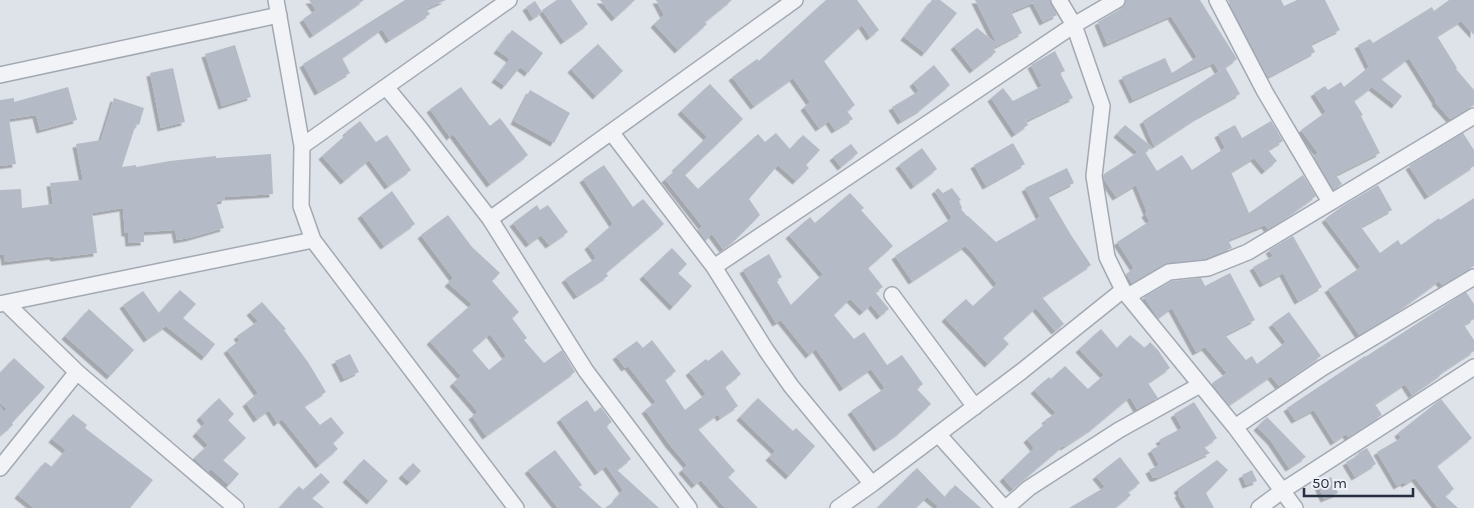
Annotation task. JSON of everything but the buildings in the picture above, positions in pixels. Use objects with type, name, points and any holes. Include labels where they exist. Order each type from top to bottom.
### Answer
[{"type":"street","points":[[276,0],[302,146],[301,206],[312,240],[516,508]]},
{"type":"street","points":[[302,146],[509,0]]},
{"type":"street","points":[[490,219],[795,0]]},
{"type":"street","points":[[1059,0],[1074,26],[1102,106],[1094,176],[1107,257],[1126,293],[1234,427],[1295,508]]},
{"type":"street","points":[[714,267],[1074,26],[1117,0]]},
{"type":"street","points":[[1217,0],[1265,92],[1330,202]]},
{"type":"street","points":[[0,75],[279,15]]},
{"type":"street","points":[[386,87],[490,219],[586,371],[689,508]]},
{"type":"street","points":[[838,508],[1126,293],[1169,272],[1208,268],[1248,252],[1474,116]]},
{"type":"street","points":[[611,132],[714,267],[791,386],[872,484]]},
{"type":"street","points":[[3,303],[312,240]]},
{"type":"street","points":[[1234,427],[1322,368],[1474,277]]},
{"type":"street","points":[[892,295],[975,407]]},
{"type":"street","points":[[3,303],[77,372],[236,508]]},
{"type":"street","points":[[1259,508],[1282,491],[1474,367]]},
{"type":"street","points":[[0,468],[77,372]]},
{"type":"street","points":[[938,434],[1005,508],[1029,488],[1119,430],[1200,385]]}]
